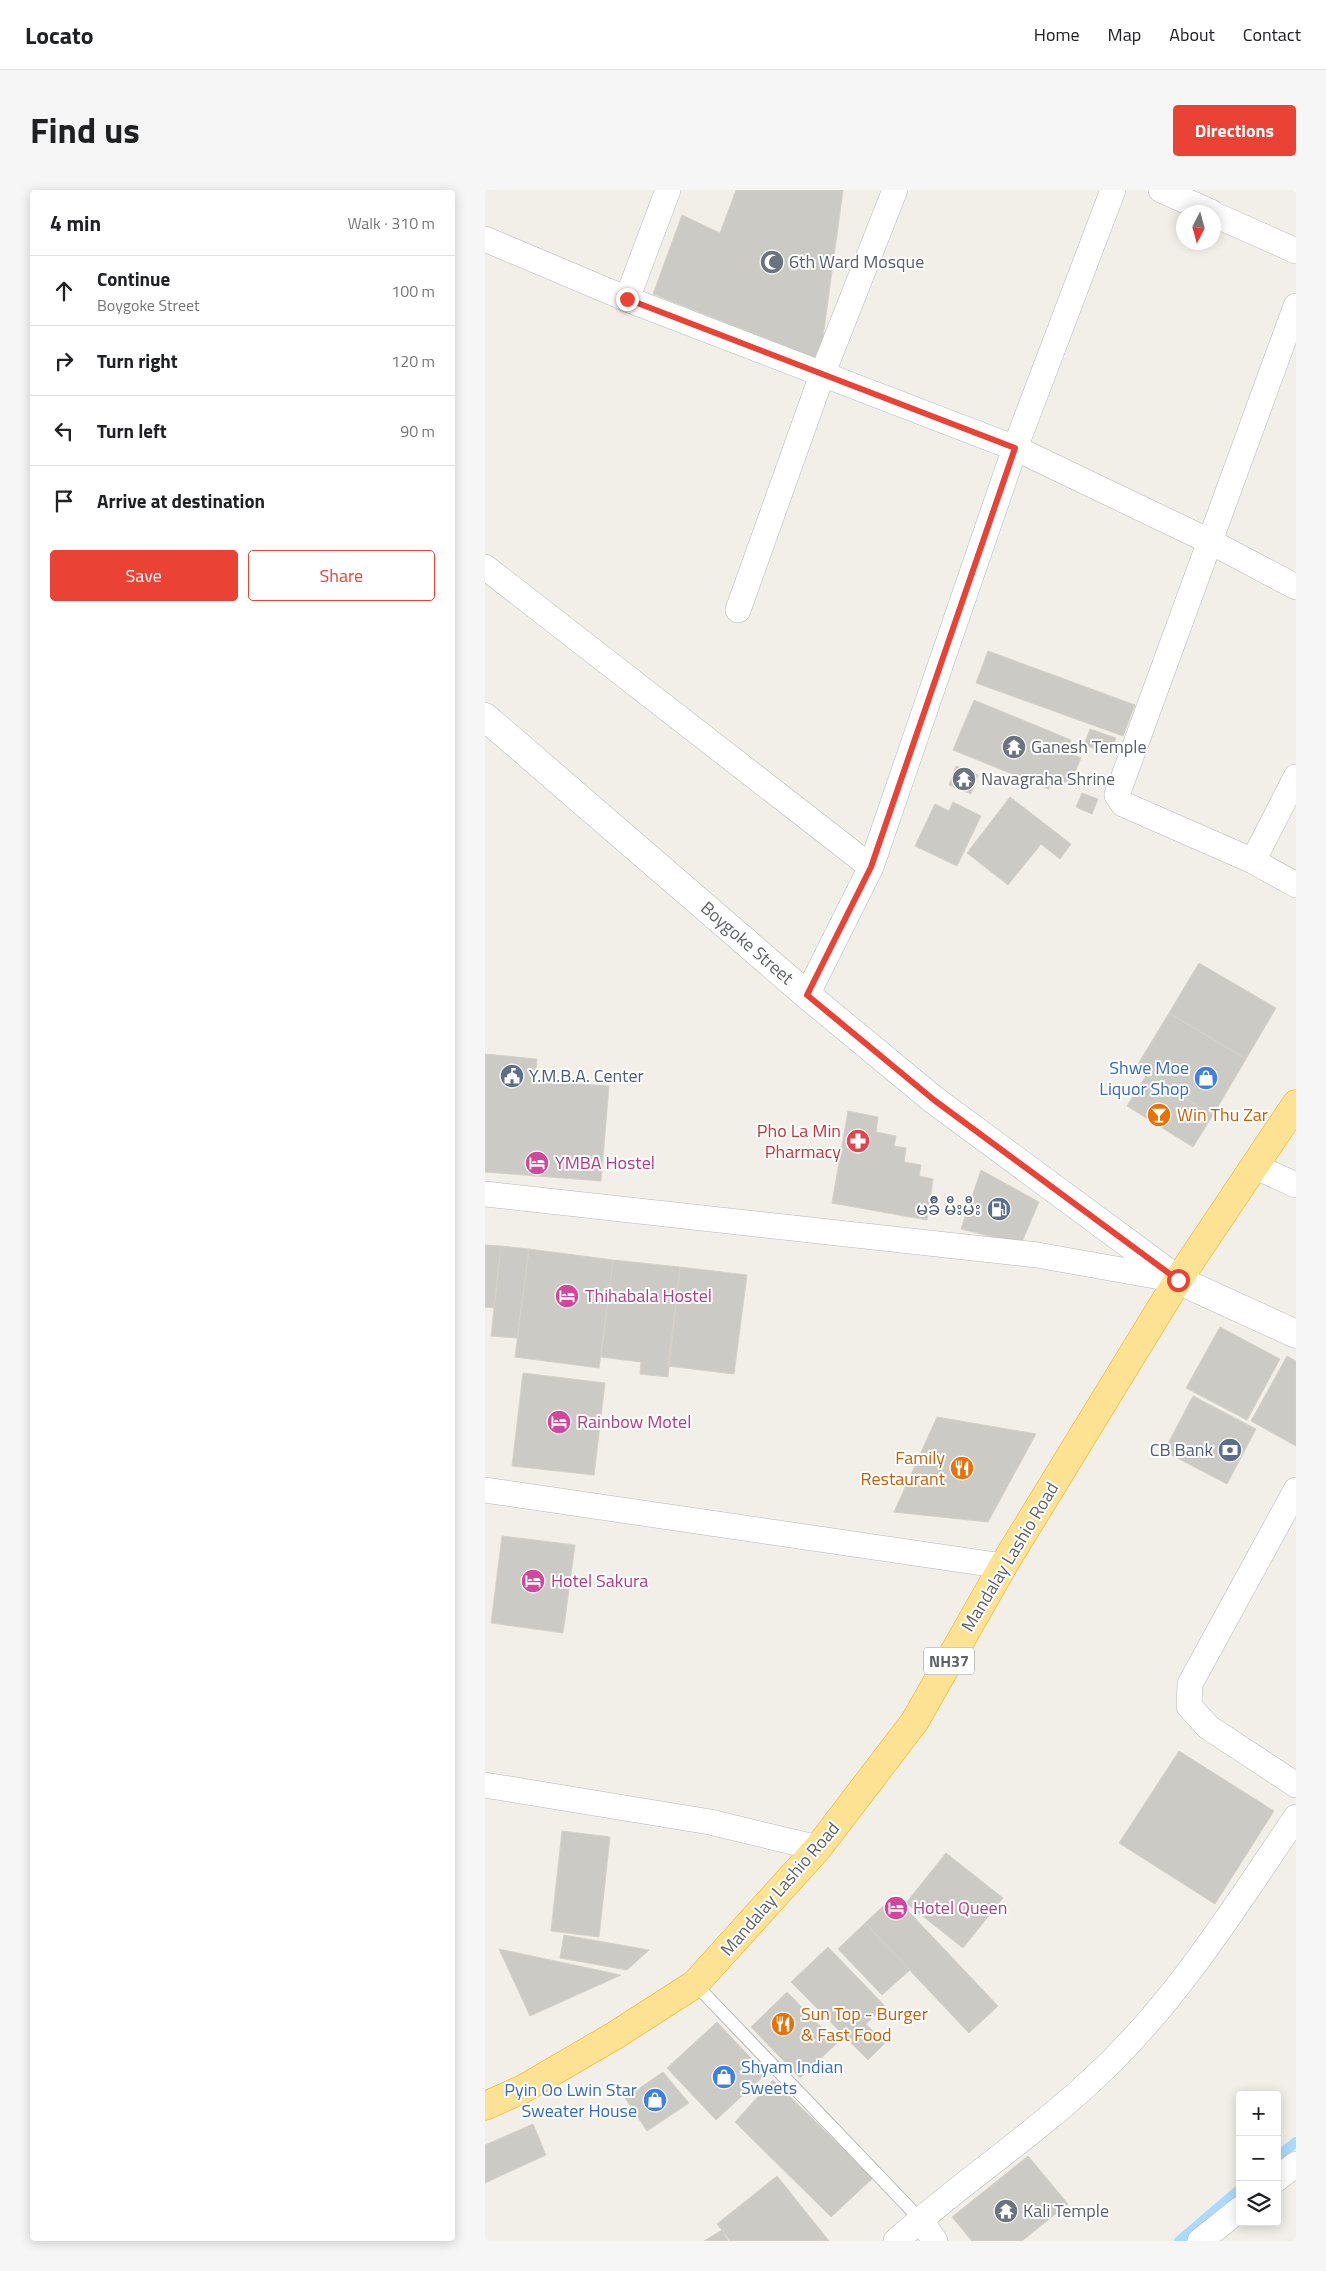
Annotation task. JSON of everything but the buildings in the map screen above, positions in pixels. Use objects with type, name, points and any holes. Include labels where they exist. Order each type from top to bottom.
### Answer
[{"type":"highway","name":"Mandalay Lashio Road","points":[[485,2106],[523,2089],[614,2036],[695,1984],[818,1848],[915,1722],[1003,1566],[1178,1280],[1296,1104]]},
{"type":"street","points":[[627,299],[668,190]]},
{"type":"street","points":[[738,610],[822,375],[895,190]]},
{"type":"street","points":[[807,995],[871,867],[1015,448],[1113,190]]},
{"type":"street","points":[[1161,190],[1194,205]]},
{"type":"street","points":[[1221,217],[1296,250]]},
{"type":"street","points":[[485,239],[627,299],[1015,448],[1211,542],[1296,587]]},
{"type":"street","points":[[1296,306],[1117,795],[1123,804],[1253,861],[1296,885]]},
{"type":"street","points":[[485,567],[871,867]]},
{"type":"street","name":"Boygoke Street","points":[[485,717],[807,995],[934,1100],[1178,1280],[1296,1334]]},
{"type":"street","points":[[1253,861],[1296,777]]},
{"type":"street","points":[[1254,1166],[1296,1185]]},
{"type":"street","points":[[485,1194],[1037,1255],[1178,1280]]},
{"type":"street","points":[[485,1490],[1003,1566]]},
{"type":"street","points":[[1296,1490],[1190,1684],[1189,1706],[1208,1727],[1296,1785]]},
{"type":"street","points":[[485,1785],[710,1822],[818,1848]]},
{"type":"street","points":[[896,2241],[920,2219],[1052,2116],[1094,2079],[1166,2003],[1296,1817]]},
{"type":"street","points":[[1281,2176],[1296,2164]]},
{"type":"street","points":[[1200,2241],[1236,2212]]},
{"type":"street","points":[[920,2219],[935,2241]]},
{"type":"lane","points":[[695,1984],[920,2219]]},
{"type":"waterway","points":[[1281,2154],[1296,2142]]},
{"type":"waterway","points":[[1179,2241],[1236,2192]]},
{"type":"place","name":"6th Ward Mosque","points":[[772,262]]},
{"type":"place","name":"Ganesh Temple","points":[[1014,747]]},
{"type":"place","name":"Navagraha Shrine","points":[[964,779]]},
{"type":"place","name":"Y.M.B.A. Center","points":[[512,1076]]},
{"type":"place","name":"Shwe Moe Liquor Shop","points":[[1206,1078]]},
{"type":"place","name":"Win Thu Zar","points":[[1159,1115]]},
{"type":"place","name":"Pho La Min Pharmacy","points":[[858,1141]]},
{"type":"place","name":"YMBA Hostel","points":[[537,1163]]},
{"type":"place","name":"မခ်ဳိ မီးမီး","points":[[999,1209]]},
{"type":"place","name":"Thihabala Hostel","points":[[567,1296]]},
{"type":"place","name":"Rainbow Motel","points":[[559,1422]]},
{"type":"place","name":"CB Bank","points":[[1230,1450]]},
{"type":"place","name":"Family Restaurant","points":[[962,1468]]},
{"type":"place","name":"Hotel Sakura","points":[[533,1581]]},
{"type":"place","name":"Hotel Queen","points":[[896,1908]]},
{"type":"place","name":"Sun Top - Burger & Fast Food","points":[[783,2024]]},
{"type":"place","name":"Shyam Indian Sweets","points":[[724,2077]]},
{"type":"place","name":"Pyin Oo Lwin Star Sweater House","points":[[655,2100]]},
{"type":"place","name":"Kali Temple","points":[[1006,2211]]},
{"type":"route","points":[[627,299],[1015,448],[871,867],[807,995],[934,1100],[1178,1280]]}]
